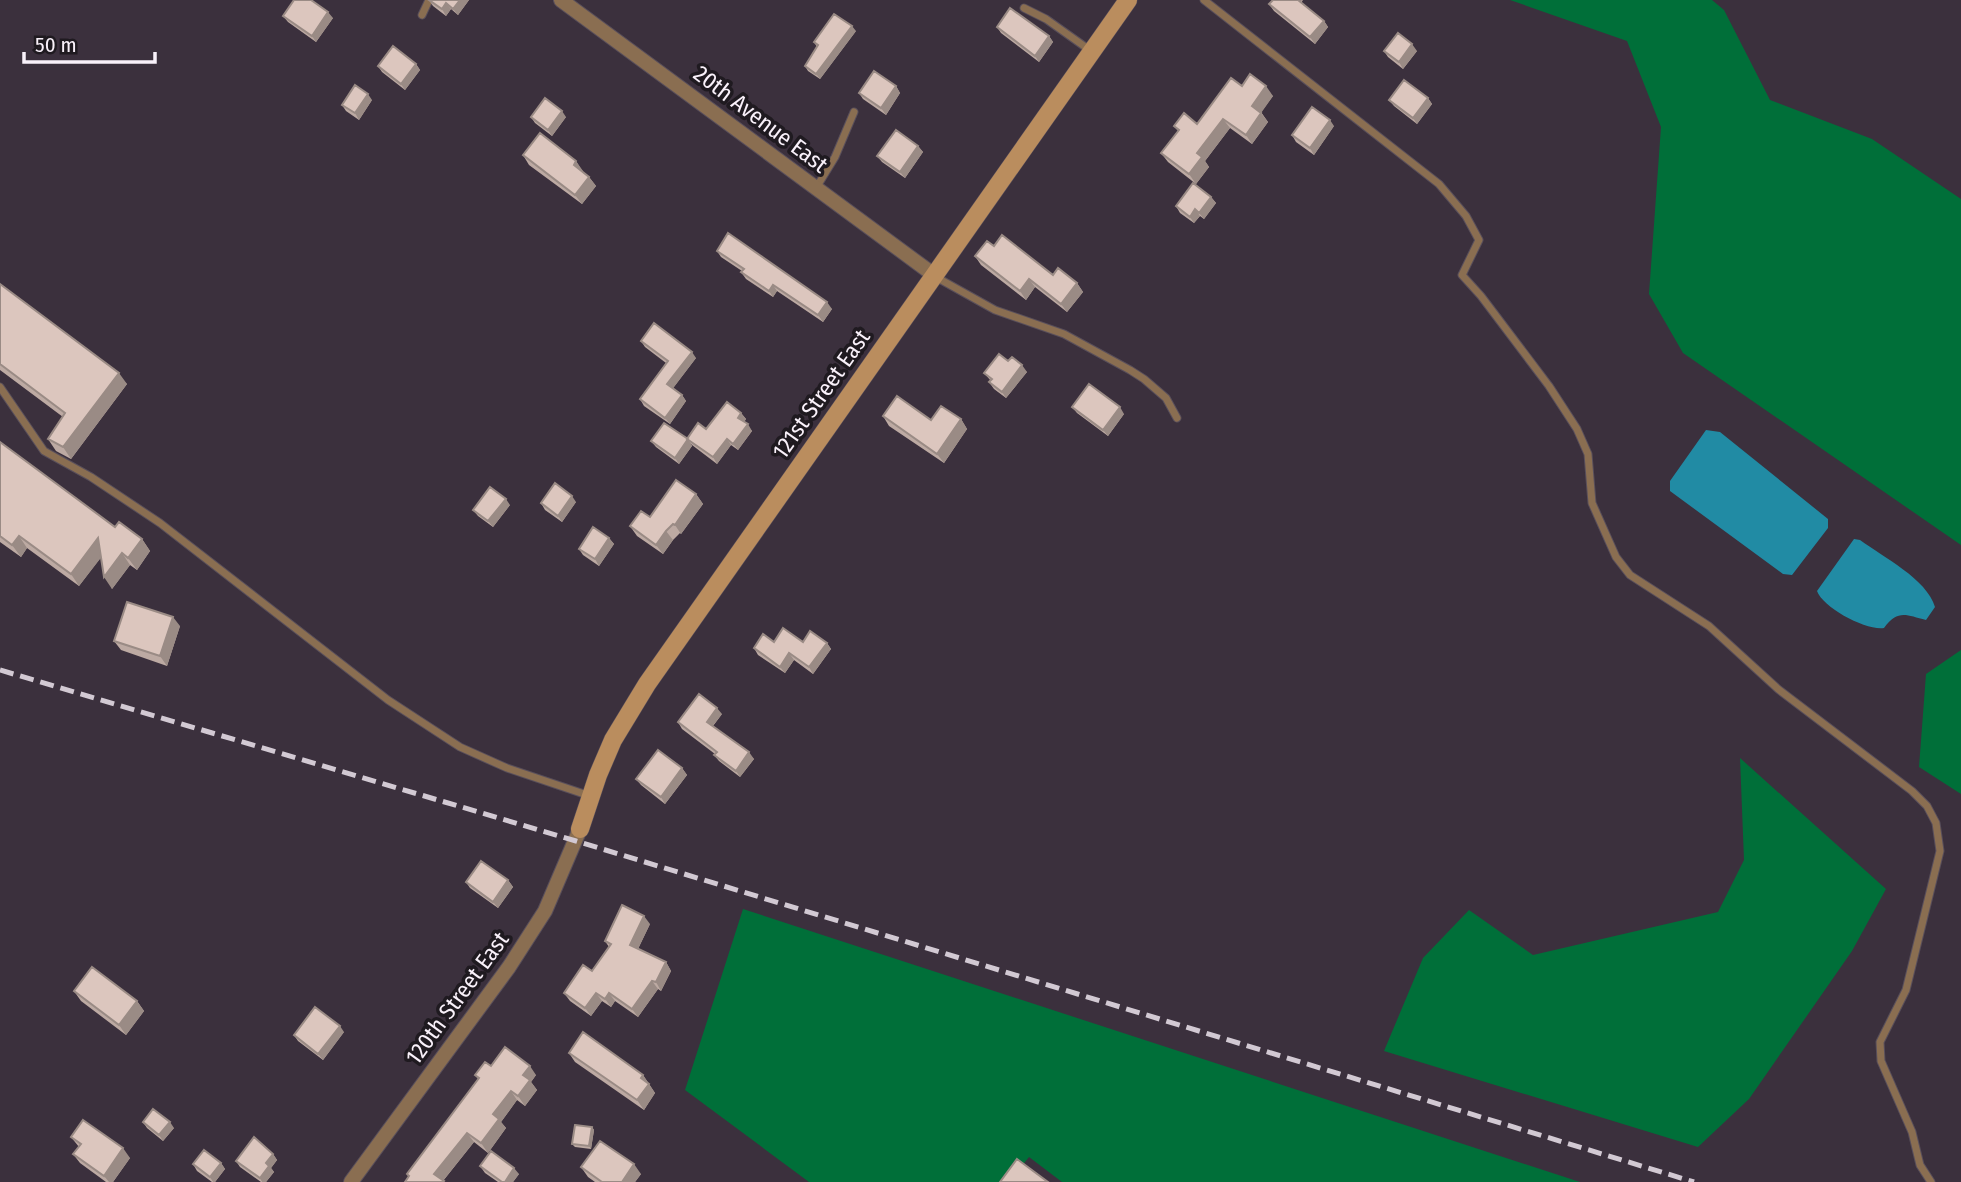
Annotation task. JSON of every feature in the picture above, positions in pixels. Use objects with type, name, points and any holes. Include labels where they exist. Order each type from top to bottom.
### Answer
[{"type":"street","name":"20th Avenue East","points":[[561,0],[934,275]]},
{"type":"street","name":"121st Street East","points":[[580,829],[613,740],[647,684],[1128,0]]},
{"type":"street","name":"120th Street East","points":[[351,1182],[509,968],[545,911],[580,829]]},
{"type":"lane","points":[[422,15],[429,0]]},
{"type":"lane","points":[[1204,0],[1439,184],[1466,216],[1479,240],[1462,275],[1549,386],[1577,429],[1588,454],[1592,503],[1616,557],[1630,575],[1709,626],[1778,689],[1912,790],[1927,806],[1936,823],[1940,851],[1906,990],[1880,1042],[1881,1061],[1912,1132],[1920,1165],[1931,1182]]},
{"type":"lane","points":[[1024,8],[1046,19],[1091,52]]},
{"type":"lane","points":[[816,188],[835,157],[854,112]]},
{"type":"lane","points":[[934,275],[995,310],[1064,334],[1129,370],[1166,397],[1177,418]]},
{"type":"lane","points":[[0,387],[44,451],[92,477],[160,523],[388,700],[460,747],[507,768],[591,796]]},
{"type":"green space","points":[[1510,0],[1712,0],[1724,10],[1770,100],[1872,139],[1961,199],[1961,545],[1683,353],[1649,294],[1661,127],[1627,41]]},
{"type":"green space","points":[[1961,650],[1961,794],[1919,767],[1926,674]]},
{"type":"green space","points":[[1740,758],[1886,889],[1852,951],[1749,1099],[1698,1147],[1384,1051],[1423,958],[1469,910],[1533,955],[1718,912],[1744,860]]},
{"type":"green space","points":[[743,909],[1580,1182],[1062,1182],[1029,1157],[1009,1182],[809,1182],[685,1090]]},
{"type":"water","points":[[1706,430],[1720,432],[1828,519],[1828,528],[1792,575],[1783,574],[1670,491],[1670,481]]},
{"type":"water","points":[[1854,539],[1860,540],[1892,561],[1923,587],[1935,607],[1926,620],[1903,615],[1894,618],[1884,628],[1876,628],[1846,617],[1821,598],[1817,591]]},
{"type":"building","points":[[294,0],[311,0],[328,12],[312,36],[283,16]]},
{"type":"building","points":[[429,0],[460,0],[453,9],[446,3],[442,9]]},
{"type":"building","points":[[1273,0],[1298,0],[1324,21],[1310,37],[1269,4]]},
{"type":"building","points":[[1010,8],[1049,36],[1035,56],[997,27]]},
{"type":"building","points":[[834,14],[852,26],[816,74],[805,66],[818,45],[814,42]]},
{"type":"building","points":[[1398,33],[1412,44],[1399,62],[1384,51]]},
{"type":"building","points":[[393,46],[416,64],[401,84],[378,66]]},
{"type":"building","points":[[874,71],[896,86],[881,108],[859,93]]},
{"type":"building","points":[[1250,74],[1266,86],[1252,106],[1261,113],[1246,135],[1223,119],[1197,153],[1202,157],[1189,174],[1161,153],[1179,130],[1174,126],[1184,113],[1197,124],[1231,78],[1242,86]]},
{"type":"building","points":[[1404,80],[1428,98],[1413,118],[1389,100]]},
{"type":"building","points":[[355,85],[368,94],[355,113],[342,105]]},
{"type":"building","points":[[545,98],[562,111],[548,130],[531,117]]},
{"type":"building","points":[[1312,107],[1330,120],[1310,148],[1292,135]]},
{"type":"building","points":[[896,130],[918,146],[900,172],[877,156]]},
{"type":"building","points":[[540,133],[576,161],[574,165],[589,177],[575,195],[523,155]]},
{"type":"building","points":[[1193,183],[1211,197],[1199,213],[1195,209],[1190,217],[1176,206]]},
{"type":"building","points":[[728,233],[827,302],[818,315],[773,285],[769,291],[741,272],[744,269],[717,251]]},
{"type":"building","points":[[1002,235],[1053,275],[1058,268],[1077,283],[1061,304],[1029,279],[1020,291],[975,256],[987,241],[994,246]]},
{"type":"building","points":[[0,284],[119,373],[63,447],[48,439],[65,413],[0,364]]},
{"type":"building","points":[[654,323],[692,352],[667,384],[682,395],[665,418],[640,399],[668,361],[641,341]]},
{"type":"building","points":[[999,354],[1008,361],[1012,357],[1022,365],[1002,392],[989,382],[992,379],[984,373]]},
{"type":"building","points":[[1089,384],[1120,407],[1103,430],[1072,407]]},
{"type":"building","points":[[897,396],[931,420],[941,406],[961,419],[937,454],[883,416]]},
{"type":"building","points":[[727,402],[741,413],[738,418],[748,424],[733,444],[727,439],[713,457],[687,439],[698,423],[706,429]]},
{"type":"building","points":[[664,423],[688,439],[675,458],[651,441]]},
{"type":"building","points":[[0,442],[115,527],[119,522],[142,539],[128,558],[122,553],[104,577],[98,538],[71,574],[19,536],[12,545],[0,536]]},
{"type":"building","points":[[676,480],[696,494],[675,525],[666,531],[656,545],[630,526],[641,511],[650,517]]},
{"type":"building","points":[[555,483],[572,496],[558,516],[541,503]]},
{"type":"building","points":[[490,487],[506,499],[488,521],[473,510]]},
{"type":"building","points":[[593,527],[609,538],[595,559],[579,549]]},
{"type":"building","points":[[127,602],[173,617],[160,656],[114,641]]},
{"type":"building","points":[[783,628],[803,642],[810,631],[827,643],[809,667],[789,653],[780,667],[754,648],[763,634],[774,642]]},
{"type":"building","points":[[699,694],[717,708],[707,722],[749,752],[736,771],[714,755],[717,752],[678,722]]},
{"type":"building","points":[[658,750],[682,768],[661,797],[636,779]]},
{"type":"building","points":[[481,861],[508,880],[493,902],[466,882]]},
{"type":"building","points":[[622,905],[644,916],[630,945],[666,962],[656,982],[652,981],[632,1009],[609,993],[605,999],[596,993],[585,1008],[564,993],[583,965],[592,971],[611,944],[605,941]]},
{"type":"building","points":[[92,967],[137,1001],[119,1025],[74,991]]},
{"type":"building","points":[[315,1007],[340,1026],[318,1054],[294,1035]]},
{"type":"building","points":[[583,1032],[643,1075],[641,1078],[649,1084],[637,1100],[569,1053]]},
{"type":"building","points":[[505,1047],[530,1066],[523,1075],[530,1080],[518,1096],[511,1091],[493,1114],[499,1119],[481,1143],[467,1133],[434,1174],[443,1182],[405,1182],[409,1176],[407,1174],[479,1078],[475,1075],[485,1062],[491,1066]]},
{"type":"building","points":[[153,1109],[170,1122],[159,1135],[143,1122]]},
{"type":"building","points":[[83,1120],[123,1148],[104,1176],[73,1154],[81,1144],[71,1137]]},
{"type":"building","points":[[575,1125],[592,1127],[589,1146],[572,1144]]},
{"type":"building","points":[[254,1137],[273,1154],[266,1163],[269,1166],[260,1178],[236,1161]]},
{"type":"building","points":[[600,1141],[634,1164],[622,1182],[602,1182],[581,1167]]},
{"type":"building","points":[[204,1150],[221,1163],[210,1177],[193,1164]]},
{"type":"building","points":[[491,1151],[514,1168],[505,1182],[480,1166]]},
{"type":"building","points":[[1017,1159],[1048,1182],[1000,1182]]},
{"type":"railway","points":[[0,670],[576,841],[1694,1182]]}]
